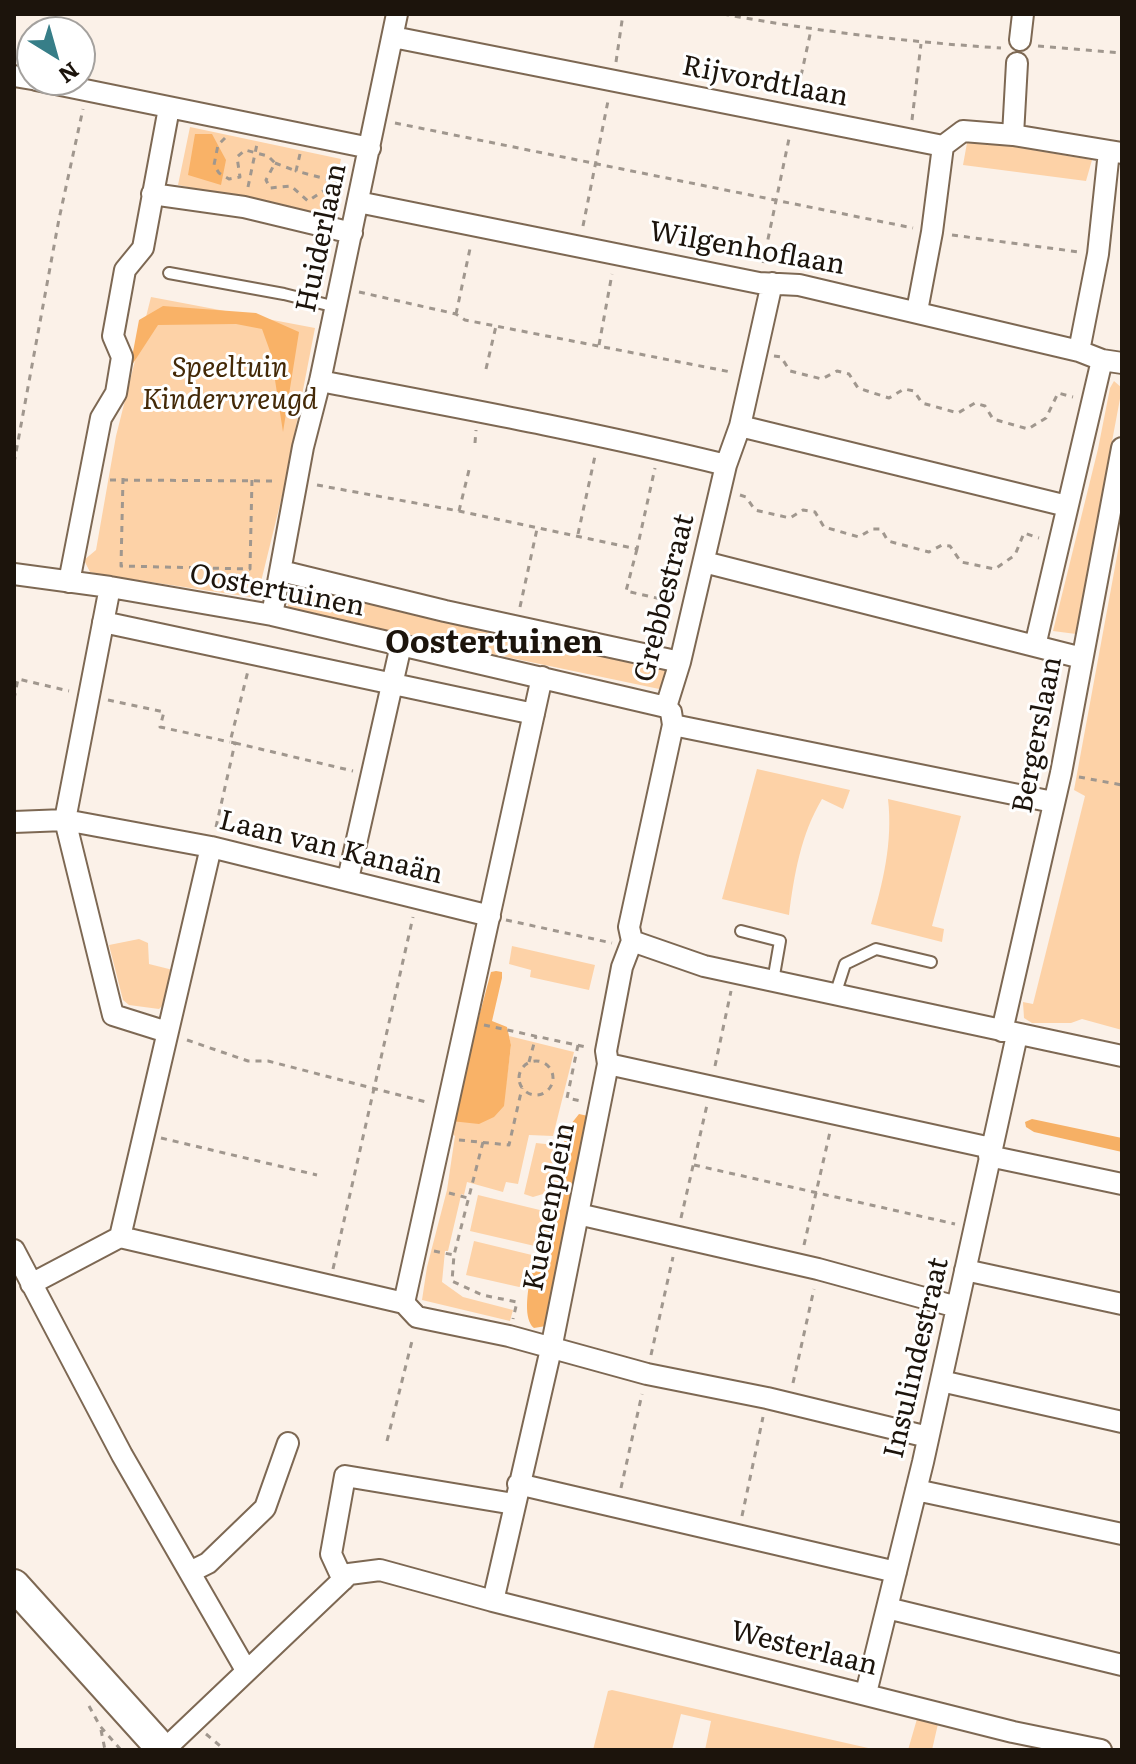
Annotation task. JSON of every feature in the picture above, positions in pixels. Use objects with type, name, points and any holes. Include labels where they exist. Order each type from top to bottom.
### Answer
[{"type":"street","name":"Huiderlaan","points":[[272,615],[303,447],[320,381],[397,14]]},
{"type":"street","points":[[1013,135],[1023,14]]},
{"type":"street","name":"Rijvordtlaan","points":[[393,37],[943,146]]},
{"type":"street","points":[[96,92],[370,148]]},
{"type":"street","points":[[69,582],[101,418],[116,393],[122,357],[113,336],[125,270],[143,248],[169,108]]},
{"type":"street","points":[[917,311],[932,232],[943,146],[963,131],[1013,135],[1116,152],[1079,351]]},
{"type":"street","points":[[152,194],[244,207],[352,233]]},
{"type":"street","name":"Wilgenhoflaan","points":[[360,194],[475,224],[579,246],[765,283],[799,285],[917,311],[1112,362]]},
{"type":"street","name":"Grebbestraat","points":[[630,934],[680,662],[726,465],[740,426],[765,283]]},
{"type":"street","name":"Bergerslaan","points":[[1035,646],[1092,402],[1112,362]]},
{"type":"street","points":[[320,381],[599,436],[726,465]]},
{"type":"street","points":[[740,426],[1067,506]]},
{"type":"street","name":"Bergerslaan","points":[[1009,1033],[1122,448]]},
{"type":"street","points":[[704,562],[1082,658]]},
{"type":"street","name":"Oostertuinen","points":[[281,571],[680,662]]},
{"type":"street","name":"Oostertuinen","points":[[14,574],[272,615],[542,677],[670,716],[1053,802]]},
{"type":"street","points":[[110,587],[65,820],[113,1015],[167,1032]]},
{"type":"street","points":[[103,622],[534,714]]},
{"type":"street","points":[[348,879],[401,645]]},
{"type":"street","points":[[411,1310],[439,1138],[542,677]]},
{"type":"street","name":"Laan van Kanaän","points":[[14,822],[65,820],[211,847],[490,916]]},
{"type":"street","points":[[120,1237],[211,847]]},
{"type":"street","points":[[630,934],[704,966],[1122,1056]]},
{"type":"street","name":"Kuenenplein","points":[[493,1601],[551,1349],[630,934]]},
{"type":"street","name":"Insulindestraat","points":[[866,1693],[916,1490],[974,1229],[1009,1033]]},
{"type":"street","points":[[607,1058],[711,1086],[835,1112],[1122,1184]]},
{"type":"street","points":[[578,1214],[809,1267],[957,1307]]},
{"type":"street","points":[[31,1284],[120,1237],[411,1310],[647,1374],[767,1398],[928,1437]]},
{"type":"street","points":[[14,1250],[122,1455],[246,1670]]},
{"type":"street","points":[[965,1270],[1122,1304]]},
{"type":"street","points":[[941,1381],[1122,1422]]},
{"type":"street","points":[[190,1572],[208,1563],[265,1508],[288,1443]]},
{"type":"street","points":[[14,1585],[164,1750],[343,1580],[331,1554],[345,1476],[617,1507],[896,1572]]},
{"type":"street","points":[[916,1490],[1122,1534]]},
{"type":"street","name":"Westerlaan","points":[[343,1580],[349,1574],[380,1570],[866,1693],[1011,1741],[1101,1750]]},
{"type":"street","points":[[887,1608],[1122,1665]]},
{"type":"lane","points":[[169,273],[284,294],[338,298]]},
{"type":"lane","points":[[741,931],[780,941],[773,981]]},
{"type":"lane","points":[[835,995],[845,964],[876,949],[931,962]]},
{"type":"path","points":[[579,246],[613,80],[623,14]]},
{"type":"path","points":[[723,14],[811,30],[921,42],[1122,53]]},
{"type":"path","points":[[765,283],[776,200],[811,30]]},
{"type":"path","points":[[910,140],[921,42]]},
{"type":"path","points":[[14,463],[59,219],[86,96]]},
{"type":"path","points":[[227,119],[226,137],[218,145],[214,165],[219,173],[229,179],[240,177],[237,157],[245,150],[268,156],[275,163],[296,171],[337,182],[360,194]]},
{"type":"path","points":[[376,119],[932,232],[1098,254]]},
{"type":"path","points":[[244,207],[262,126]]},
{"type":"path","points":[[296,171],[305,134]]},
{"type":"path","points":[[275,163],[266,180],[270,188],[291,186],[308,201],[337,182]]},
{"type":"path","points":[[456,314],[475,224]]},
{"type":"path","points":[[599,345],[617,253]]},
{"type":"path","points":[[338,298],[456,314],[465,320],[749,377]]},
{"type":"path","points":[[486,369],[496,325]]},
{"type":"path","points":[[755,351],[781,357],[790,371],[822,379],[837,371],[849,374],[858,388],[889,398],[904,389],[914,391],[922,403],[958,413],[975,403],[985,406],[993,419],[1028,429],[1046,418],[1058,393],[1092,402]]},
{"type":"path","points":[[578,536],[599,436]]},
{"type":"path","points":[[660,449],[626,591],[693,607]]},
{"type":"path","points":[[459,511],[470,466]]},
{"type":"path","points":[[123,478],[121,566],[250,569],[252,479]]},
{"type":"path","points":[[89,483],[123,478],[297,482],[459,511],[637,549]]},
{"type":"path","points":[[720,492],[746,497],[755,510],[790,518],[803,510],[815,512],[824,527],[859,537],[872,529],[881,529],[888,541],[929,552],[942,545],[950,546],[961,562],[995,569],[1015,555],[1024,533],[1059,544]]},
{"type":"path","points":[[516,627],[537,527]]},
{"type":"path","points":[[211,847],[252,654]]},
{"type":"path","points":[[14,699],[18,679],[164,712],[160,727],[372,775]]},
{"type":"path","points":[[1061,773],[1122,785]]},
{"type":"path","points":[[490,916],[607,943],[630,934]]},
{"type":"path","points":[[336,1254],[412,922]]},
{"type":"path","points":[[617,1507],[735,973]]},
{"type":"path","points":[[466,1021],[578,1045],[607,1058]]},
{"type":"path","points":[[167,1032],[248,1061],[268,1061],[446,1107]]},
{"type":"path","points":[[439,1138],[509,1145],[522,1088],[519,1072],[529,1062],[536,1036]]},
{"type":"path","points":[[578,1045],[567,1098],[599,1106]]},
{"type":"path","points":[[522,1088],[531,1095],[537,1095],[551,1087],[552,1079],[547,1065],[529,1062]]},
{"type":"path","points":[[789,1404],[809,1267],[816,1191],[835,1112]]},
{"type":"path","points":[[144,1134],[317,1175]]},
{"type":"path","points":[[483,1142],[454,1255],[452,1281],[482,1295],[517,1302],[509,1336]]},
{"type":"path","points":[[694,1165],[974,1229]]},
{"type":"path","points":[[387,1441],[411,1310]]},
{"type":"path","points":[[738,1535],[767,1398]]},
{"type":"path","points":[[100,1726],[105,1750]]},
{"type":"green space","points":[[190,127],[341,159],[328,217],[178,185]]},
{"type":"green space","points":[[967,143],[1010,146],[1092,160],[1086,181],[963,165]]},
{"type":"green space","name":"Speeltuin Kindervreugd","points":[[151,297],[315,328],[284,488],[257,598],[97,574],[90,572],[84,560],[96,550],[116,436]]},
{"type":"green space","points":[[1114,381],[1122,388],[1076,634],[1053,631],[1110,388]]},
{"type":"green space","points":[[1122,529],[1122,1030],[1082,1019],[1071,1023],[1032,1023],[1024,1018],[1023,1002],[1033,1004],[1085,796],[1074,790]]},
{"type":"green space","points":[[303,587],[670,670],[664,690],[287,611],[291,591]]},
{"type":"green space","points":[[757,769],[850,790],[843,809],[822,799],[815,812],[800,855],[789,915],[722,899]]},
{"type":"green space","points":[[888,799],[961,816],[932,926],[944,929],[942,942],[871,924],[886,862]]},
{"type":"green space","points":[[139,939],[148,943],[149,964],[173,970],[165,1003],[159,1009],[129,1005],[123,1000],[109,945]]},
{"type":"green space","points":[[512,946],[595,965],[589,990],[530,977],[531,970],[509,964]]},
{"type":"green space","points":[[509,1036],[574,1052],[553,1136],[529,1135],[518,1184],[506,1182],[503,1192],[467,1182],[464,1195],[461,1194],[448,1251],[445,1251],[442,1282],[463,1297],[513,1310],[510,1321],[422,1300],[427,1267],[447,1190],[455,1136],[450,1132],[451,1121],[503,1106],[511,1046]]},
{"type":"green space","points":[[536,1143],[555,1145],[565,1152],[563,1188],[533,1197],[524,1194]]},
{"type":"green space","points":[[478,1195],[548,1212],[539,1247],[470,1231]]},
{"type":"green space","points":[[474,1241],[536,1256],[528,1289],[466,1275]]},
{"type":"green space","points":[[608,1691],[877,1750],[705,1750],[711,1721],[681,1714],[672,1750],[593,1750]]},
{"type":"green space","points":[[919,1712],[940,1715],[932,1750],[908,1750]]},
{"type":"shaded area","points":[[195,134],[212,134],[226,160],[221,185],[188,175]]},
{"type":"shaded area","points":[[163,306],[256,313],[299,332],[283,432],[271,354],[262,329],[236,324],[158,325],[130,368],[139,320]]},
{"type":"shaded area","points":[[491,972],[502,972],[502,978],[492,1021],[507,1027],[511,1045],[504,1106],[494,1117],[479,1124],[451,1121]]},
{"type":"shaded area","points":[[579,1114],[588,1116],[546,1326],[534,1328],[527,1305],[532,1269],[550,1203],[562,1198],[563,1134]]},
{"type":"shaded area","points":[[1032,1119],[1122,1138],[1122,1152],[1034,1132],[1026,1127],[1025,1122]]},
{"type":"district","name":"Oostertuinen","points":[[494,644]]}]
